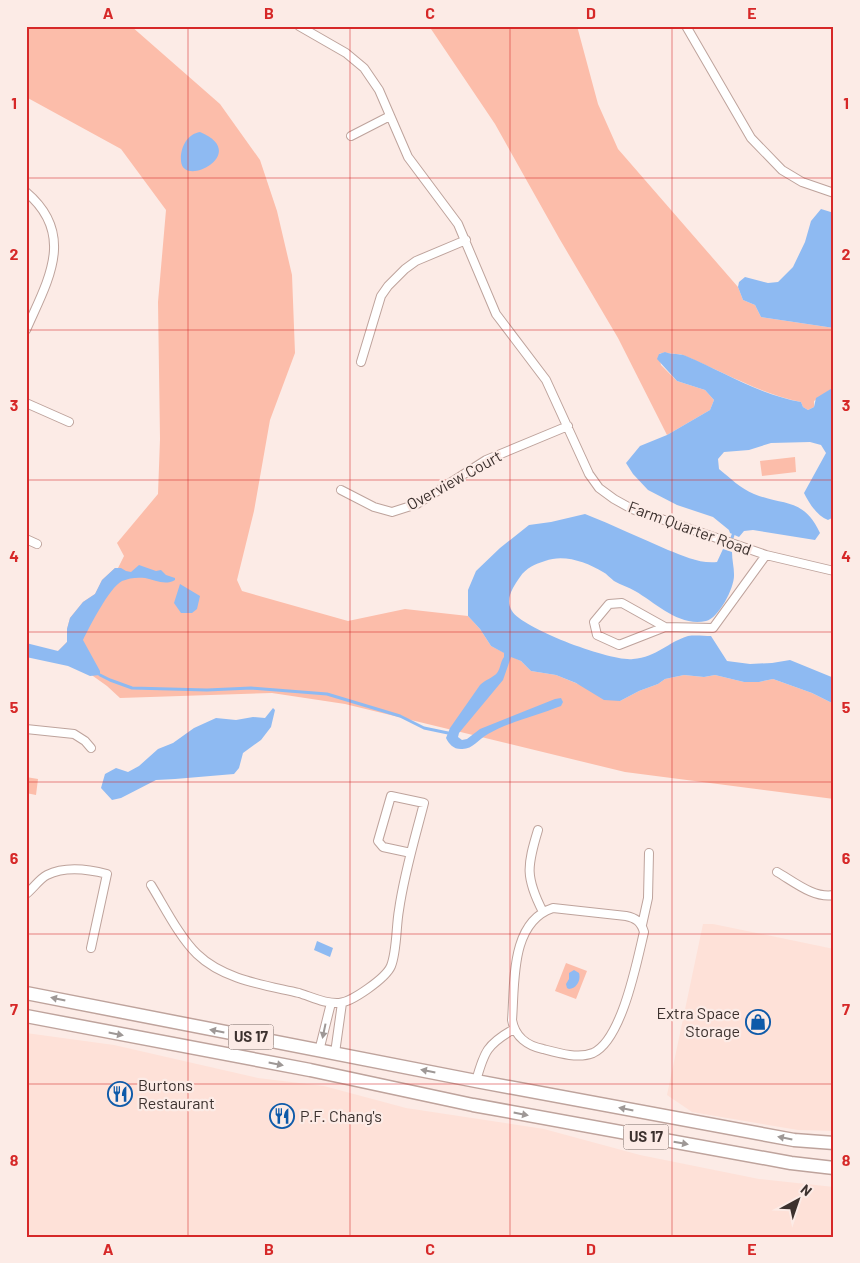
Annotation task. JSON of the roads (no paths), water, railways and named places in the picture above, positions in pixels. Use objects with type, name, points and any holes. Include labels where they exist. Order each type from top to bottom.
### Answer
[{"type":"highway","name":"US 17","points":[[26,993],[476,1081],[794,1140],[834,1143]]},
{"type":"highway","name":"US 17","points":[[26,1016],[310,1070],[483,1106],[791,1164],[834,1169]]},
{"type":"street","name":"Farm Quarter Road","points":[[299,26],[346,53],[364,68],[379,90],[408,157],[458,224],[496,314],[546,380],[589,474],[599,488],[632,509],[766,554],[834,571]]},
{"type":"street","points":[[686,26],[752,138],[782,170],[802,182],[834,193]]},
{"type":"street","points":[[351,136],[390,116]]},
{"type":"street","points":[[26,192],[45,213],[53,231],[55,250],[52,270],[26,330]]},
{"type":"street","points":[[361,362],[382,296],[388,286],[404,269],[416,261],[466,240]]},
{"type":"street","points":[[26,403],[69,422]]},
{"type":"street","name":"Overview Court","points":[[341,490],[374,508],[392,512],[418,504],[486,460],[568,426]]},
{"type":"street","points":[[26,539],[37,544]]},
{"type":"street","points":[[665,627],[622,604],[609,604],[594,622],[597,635],[620,645],[665,627],[713,628],[766,554]]},
{"type":"street","points":[[26,730],[74,734],[85,741],[90,748]]},
{"type":"street","points":[[151,885],[197,954],[214,968],[265,986],[331,1003],[342,1002],[362,992],[376,982],[391,967],[399,908],[424,803],[391,796],[378,841],[383,847],[411,853]]},
{"type":"street","points":[[538,830],[529,865],[530,880],[543,912]]},
{"type":"street","points":[[642,924],[635,918],[626,916],[553,908],[543,912],[534,919],[525,931],[516,966],[512,1020],[514,1029],[520,1038],[533,1047],[583,1056],[601,1048],[608,1040],[626,1001],[644,932],[642,924],[648,898],[649,853]]},
{"type":"street","points":[[26,894],[46,875],[65,870],[94,870],[106,874],[91,948]]},
{"type":"street","points":[[777,872],[811,892],[828,896],[834,895]]},
{"type":"street","points":[[335,1053],[342,1002]]},
{"type":"street","points":[[320,1050],[331,1003]]},
{"type":"street","points":[[476,1081],[481,1062],[488,1048],[497,1038],[514,1029]]},
{"type":"water","points":[[200,132],[214,140],[219,149],[217,158],[201,170],[192,171],[184,169],[181,161],[185,142],[195,133]]},
{"type":"water","points":[[821,209],[834,213],[834,328],[761,317],[755,305],[743,300],[738,287],[739,282],[745,277],[768,283],[778,282],[793,267],[805,242],[811,221]]},
{"type":"water","points":[[665,352],[686,356],[757,389],[801,402],[803,407],[808,410],[814,407],[816,398],[834,387],[834,517],[828,520],[820,516],[804,493],[826,453],[821,445],[810,442],[771,443],[749,450],[724,452],[718,459],[719,469],[744,489],[765,498],[800,508],[814,522],[820,533],[815,540],[753,530],[744,531],[739,537],[730,533],[713,517],[677,505],[648,490],[633,474],[626,463],[640,446],[667,435],[710,410],[714,400],[705,390],[677,381],[657,359],[659,354]]},
{"type":"water","points":[[585,514],[698,561],[717,562],[723,549],[732,552],[734,580],[721,608],[711,619],[706,621],[686,621],[668,613],[596,568],[575,560],[560,558],[541,562],[522,574],[509,597],[512,611],[519,618],[533,627],[569,643],[622,659],[641,658],[688,636],[711,636],[727,661],[750,664],[790,660],[834,678],[834,704],[812,693],[773,679],[759,682],[744,682],[715,675],[704,677],[684,675],[665,679],[620,701],[604,700],[576,683],[556,675],[531,671],[521,661],[511,657],[503,680],[459,733],[458,737],[462,740],[467,739],[480,729],[555,699],[561,698],[563,702],[561,706],[496,730],[469,748],[458,749],[452,746],[446,738],[450,728],[480,685],[497,673],[504,657],[504,653],[491,646],[480,629],[468,616],[468,590],[476,571],[500,548],[529,525]]},
{"type":"water","points":[[139,565],[156,571],[161,570],[166,575],[175,578],[175,580],[164,583],[145,578],[130,578],[122,581],[111,591],[83,640],[100,671],[100,675],[90,676],[68,666],[26,657],[26,643],[58,651],[67,642],[67,629],[70,618],[83,602],[95,594],[102,580],[115,568],[131,572]]},
{"type":"water","points":[[180,584],[200,596],[197,609],[192,613],[181,613],[174,603]]},
{"type":"water","points":[[273,708],[275,710],[271,727],[261,740],[243,753],[239,768],[234,774],[156,780],[121,798],[112,800],[101,788],[105,774],[116,768],[128,772],[139,766],[158,749],[173,743],[194,728],[216,718],[236,720],[253,717],[265,718]]},
{"type":"water","points":[[317,941],[333,948],[330,957],[314,950]]},
{"type":"water","points":[[574,970],[579,973],[579,981],[574,987],[569,989],[566,984],[569,979],[569,973]]},
{"type":"waterway","points":[[728,550],[733,535]]},
{"type":"waterway","points":[[100,675],[132,688],[207,690],[251,688],[327,694],[400,716],[424,728],[448,733]]},
{"type":"place","name":"Extra Space Storage","points":[[758,1022]]},
{"type":"place","name":"Burtons Restaurant","points":[[120,1094]]},
{"type":"place","name":"P.F. Chang's","points":[[282,1116]]}]
